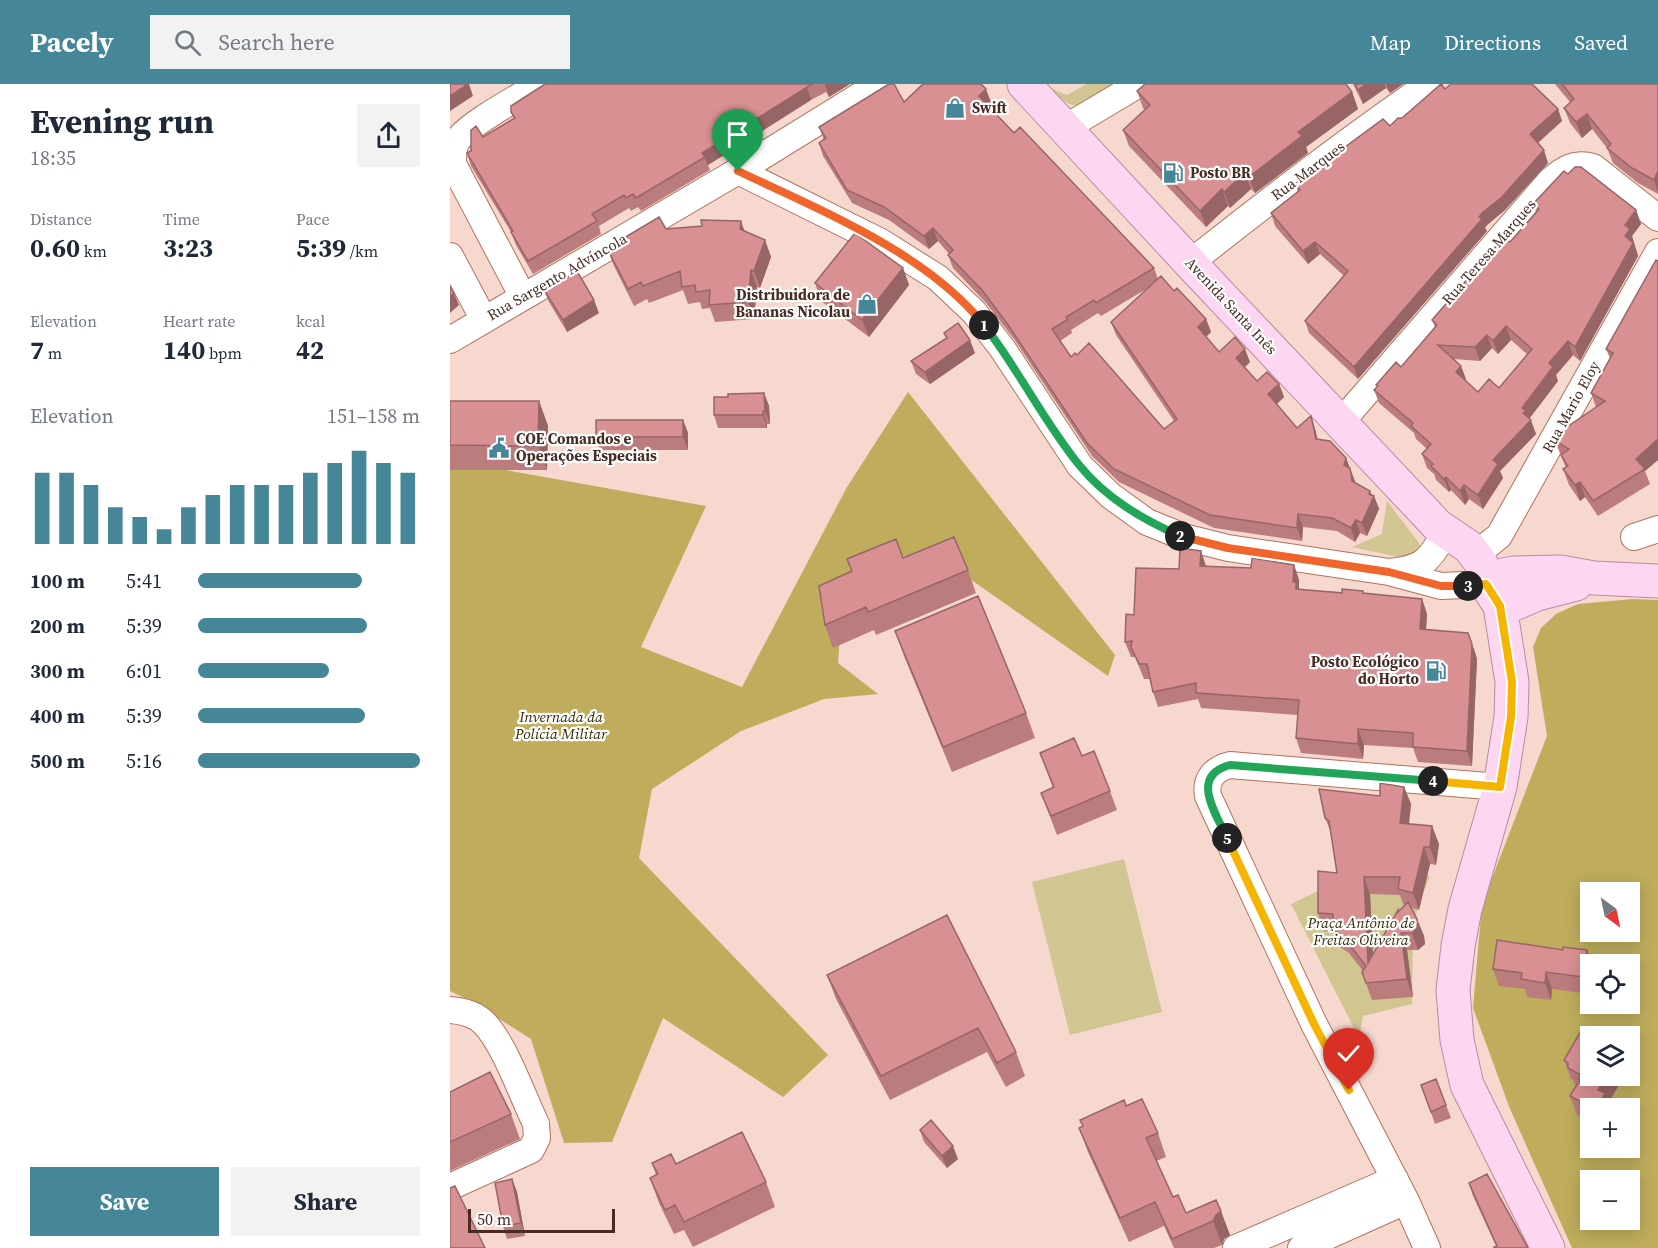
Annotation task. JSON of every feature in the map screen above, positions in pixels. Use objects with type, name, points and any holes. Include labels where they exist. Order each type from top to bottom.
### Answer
[{"type":"main road","name":"Avenida Santa Inês","points":[[1024,84],[1441,531],[1469,547],[1487,582]]},
{"type":"main road","points":[[1548,1248],[1467,1085],[1457,1040],[1454,990],[1458,946],[1500,787],[1510,727],[1512,682],[1487,582],[1499,576],[1514,573],[1560,572],[1594,578],[1658,581]]},
{"type":"street","points":[[523,297],[453,164],[453,155],[456,142],[468,129],[540,84]]},
{"type":"street","name":"Rua Sargento Advíncola","points":[[450,340],[738,171],[879,84]]},
{"type":"street","points":[[1065,128],[1139,84]]},
{"type":"street","name":"Rua Marques","points":[[1190,263],[1342,145],[1429,84]]},
{"type":"street","name":"Rua Teresa Marques","points":[[1341,422],[1561,171],[1572,165],[1593,166],[1658,218]]},
{"type":"street","points":[[738,171],[881,242],[938,278],[974,312],[1002,348],[1080,466],[1111,496],[1147,522],[1184,537],[1228,548],[1389,572],[1441,586],[1487,582]]},
{"type":"street","name":"Rua Mario Eloy","points":[[1487,582],[1499,536],[1658,252]]},
{"type":"street","points":[[450,256],[484,320]]},
{"type":"street","points":[[1634,537],[1658,529]]},
{"type":"street","points":[[1389,572],[1412,570],[1420,566],[1434,553],[1441,531]]},
{"type":"street","points":[[1427,1248],[1400,1190],[1314,1024],[1250,888],[1208,796],[1208,781],[1220,768],[1230,765],[1500,787]]},
{"type":"street","points":[[450,1010],[465,1011],[483,1022],[496,1039],[536,1124],[537,1138],[531,1150],[450,1187]]},
{"type":"street","points":[[1236,1248],[1400,1190]]},
{"type":"street","points":[[1301,1248],[1400,1190]]},
{"type":"green space","points":[[1086,84],[1119,84],[1092,102],[1078,106],[1061,99],[1050,90],[1067,95]]},
{"type":"green space","name":"Invernada da Polícia Militar","points":[[908,392],[1115,655],[1108,676],[953,567],[895,554],[842,608],[838,663],[878,694],[824,699],[741,731],[652,789],[639,858],[828,1055],[783,1097],[663,1018],[612,1142],[564,1143],[531,1039],[471,1001],[450,991],[450,460],[706,506],[641,647],[742,687],[847,487]]},
{"type":"green space","points":[[1387,501],[1419,543],[1421,547],[1417,554],[1403,558],[1352,547],[1382,534]]},
{"type":"green space","points":[[1633,599],[1658,600],[1658,1248],[1572,1248],[1510,1109],[1473,1008],[1482,904],[1547,736],[1533,647],[1541,628],[1556,614],[1578,604]]},
{"type":"green space","points":[[1124,859],[1162,1012],[1070,1035],[1032,882]]},
{"type":"green space","name":"Praça Antônio de Freitas Oliveira","points":[[1377,868],[1430,876],[1418,906],[1413,930],[1412,1004],[1363,1016],[1359,1038],[1291,904],[1343,879]]},
{"type":"building","points":[[450,84],[468,84],[450,96]]},
{"type":"building","points":[[545,84],[812,84],[702,153],[705,157],[636,198],[633,194],[626,198],[624,195],[592,214],[597,221],[528,261],[467,153],[471,151],[471,130],[476,126],[483,137],[515,118],[511,112],[511,106]]},
{"type":"building","points":[[889,84],[894,84],[904,102],[923,84],[981,84],[986,89],[979,96],[1014,133],[1020,127],[1154,268],[1096,303],[1094,300],[1066,317],[1067,320],[1052,329],[1071,357],[1075,353],[1077,355],[1089,343],[1164,429],[1177,419],[1111,322],[1161,276],[1174,291],[1177,288],[1206,319],[1198,327],[1219,352],[1235,337],[1245,349],[1236,358],[1257,381],[1267,372],[1279,384],[1268,394],[1297,428],[1311,416],[1316,439],[1330,441],[1346,458],[1344,465],[1350,468],[1352,481],[1370,491],[1369,494],[1374,496],[1362,523],[1356,520],[1351,528],[1332,518],[1298,514],[1297,528],[1210,515],[1114,469],[1087,443],[1009,326],[982,290],[948,255],[953,250],[933,228],[924,236],[884,207],[847,190],[819,143],[826,138],[819,127]]},
{"type":"building","points":[[1145,84],[1346,84],[1352,92],[1298,132],[1302,136],[1249,177],[1245,173],[1224,192],[1222,189],[1200,211],[1123,130],[1150,105],[1137,91]]},
{"type":"building","points":[[1355,84],[1366,84],[1358,90]]},
{"type":"building","points":[[1441,84],[1445,89],[1451,84],[1532,84],[1558,109],[1530,134],[1544,150],[1501,198],[1482,213],[1479,217],[1482,219],[1354,367],[1305,321],[1348,271],[1315,242],[1303,251],[1271,213],[1300,190],[1295,184],[1383,119],[1390,126],[1398,118],[1402,118]]},
{"type":"building","points":[[1562,84],[1658,84],[1658,171],[1654,180],[1632,168],[1607,148],[1611,144],[1587,114],[1576,122],[1564,108],[1574,99]]},
{"type":"building","points":[[1575,167],[1581,167],[1636,210],[1625,225],[1630,229],[1625,236],[1633,243],[1575,347],[1568,341],[1549,363],[1553,367],[1522,408],[1526,411],[1523,413],[1531,420],[1493,460],[1498,464],[1478,495],[1464,485],[1460,491],[1446,477],[1444,479],[1422,454],[1431,444],[1411,426],[1413,423],[1374,390],[1396,362],[1401,367],[1437,325],[1432,320],[1504,237],[1510,242],[1539,209],[1533,204],[1564,171],[1568,174]],"holes":[[[1506,326],[1532,349],[1499,388],[1489,379],[1478,392],[1456,372],[1461,366],[1438,345],[1475,347],[1487,335],[1493,341]]]},
{"type":"building","points":[[659,217],[666,229],[702,226],[701,220],[741,221],[740,229],[765,240],[754,271],[751,270],[748,302],[709,305],[710,290],[696,292],[695,285],[682,287],[680,271],[643,286],[641,282],[628,289],[607,248]]},
{"type":"building","points":[[855,233],[903,268],[862,320],[815,283]]},
{"type":"building","points":[[1656,260],[1658,261],[1658,439],[1636,459],[1645,469],[1593,501],[1580,482],[1575,485],[1563,469],[1568,466],[1561,455],[1569,449],[1555,441],[1561,431],[1605,401],[1591,393],[1613,353],[1606,349]]},
{"type":"building","points":[[577,271],[594,300],[563,320],[544,290]]},
{"type":"building","points":[[958,323],[970,340],[925,372],[911,361],[947,338],[944,333]]},
{"type":"building","points":[[764,393],[765,411],[763,415],[714,415],[714,397],[728,397],[728,394]]},
{"type":"building","points":[[450,401],[539,401],[538,446],[450,445]]},
{"type":"building","points":[[596,420],[683,420],[683,437],[596,437]]},
{"type":"building","points":[[954,537],[968,570],[868,612],[866,607],[825,625],[819,586],[852,571],[847,559],[896,539],[903,558]]},
{"type":"building","points":[[1180,548],[1201,551],[1200,566],[1251,568],[1252,558],[1294,565],[1293,582],[1296,582],[1296,589],[1342,593],[1342,589],[1422,599],[1420,629],[1468,633],[1472,644],[1467,751],[1413,747],[1413,733],[1358,729],[1358,744],[1296,738],[1299,700],[1196,693],[1196,683],[1153,692],[1147,664],[1139,664],[1131,647],[1132,641],[1125,642],[1126,614],[1134,615],[1136,568],[1179,569]]},
{"type":"building","points":[[978,596],[1026,713],[943,747],[895,631]]},
{"type":"building","points":[[1074,738],[1082,756],[1094,751],[1110,791],[1051,816],[1041,793],[1054,787],[1040,753]]},
{"type":"building","points":[[1380,783],[1404,787],[1400,823],[1432,826],[1430,847],[1424,847],[1413,893],[1398,889],[1400,877],[1364,877],[1368,963],[1398,910],[1398,912],[1408,902],[1417,919],[1418,927],[1412,933],[1401,933],[1407,979],[1366,983],[1362,972],[1366,966],[1342,935],[1334,930],[1333,914],[1318,913],[1318,871],[1337,873],[1329,821],[1325,818],[1319,789],[1380,796]]},
{"type":"building","points":[[947,915],[1016,1052],[997,1063],[978,1028],[881,1076],[827,975]]},
{"type":"building","points":[[1497,940],[1563,950],[1563,947],[1587,950],[1586,954],[1580,954],[1580,977],[1546,972],[1545,983],[1521,979],[1522,973],[1493,969]]},
{"type":"building","points":[[1580,1033],[1580,1074],[1568,1068],[1568,1063],[1564,1060]]},
{"type":"building","points":[[490,1072],[511,1114],[450,1142],[450,1092]]},
{"type":"building","points":[[1436,1079],[1446,1105],[1431,1112],[1421,1085]]},
{"type":"building","points":[[1580,1080],[1580,1086],[1600,1086],[1598,1090],[1605,1093],[1602,1098],[1580,1098],[1580,1101],[1570,1096]]},
{"type":"building","points":[[1142,1099],[1158,1133],[1146,1138],[1173,1197],[1178,1195],[1186,1213],[1216,1200],[1221,1211],[1213,1221],[1172,1239],[1155,1202],[1120,1218],[1079,1128],[1083,1126],[1080,1120],[1124,1100],[1126,1106]]},
{"type":"building","points":[[931,1120],[953,1146],[942,1156],[920,1130]]},
{"type":"building","points":[[742,1132],[766,1182],[684,1222],[675,1205],[665,1210],[650,1178],[658,1174],[652,1163],[671,1154],[676,1164]]},
{"type":"building","points":[[1487,1174],[1528,1248],[1494,1248],[1497,1246],[1469,1183]]},
{"type":"building","points":[[512,1179],[521,1223],[503,1226],[495,1183]]},
{"type":"building","points":[[455,1186],[485,1248],[450,1248],[450,1188]]},
{"type":"place","name":"Swift","points":[[955,108]]},
{"type":"place","name":"Posto BR","points":[[1173,173]]},
{"type":"place","name":"Distribuidora de Bananas Nicolau","points":[[867,304]]},
{"type":"place","name":"COE Comandos e Operações Especiais","points":[[499,448]]},
{"type":"place","name":"Posto Ecológico do Horto","points":[[1436,671]]},
{"type":"route","points":[[738,171],[881,242],[938,278],[974,312],[1002,348],[1080,466],[1111,496],[1147,522],[1184,537],[1228,548],[1389,572],[1441,586],[1486,584],[1500,606],[1512,682],[1508,746],[1500,787],[1230,765],[1220,768],[1208,781],[1208,796],[1314,1024],[1349,1090]]}]
